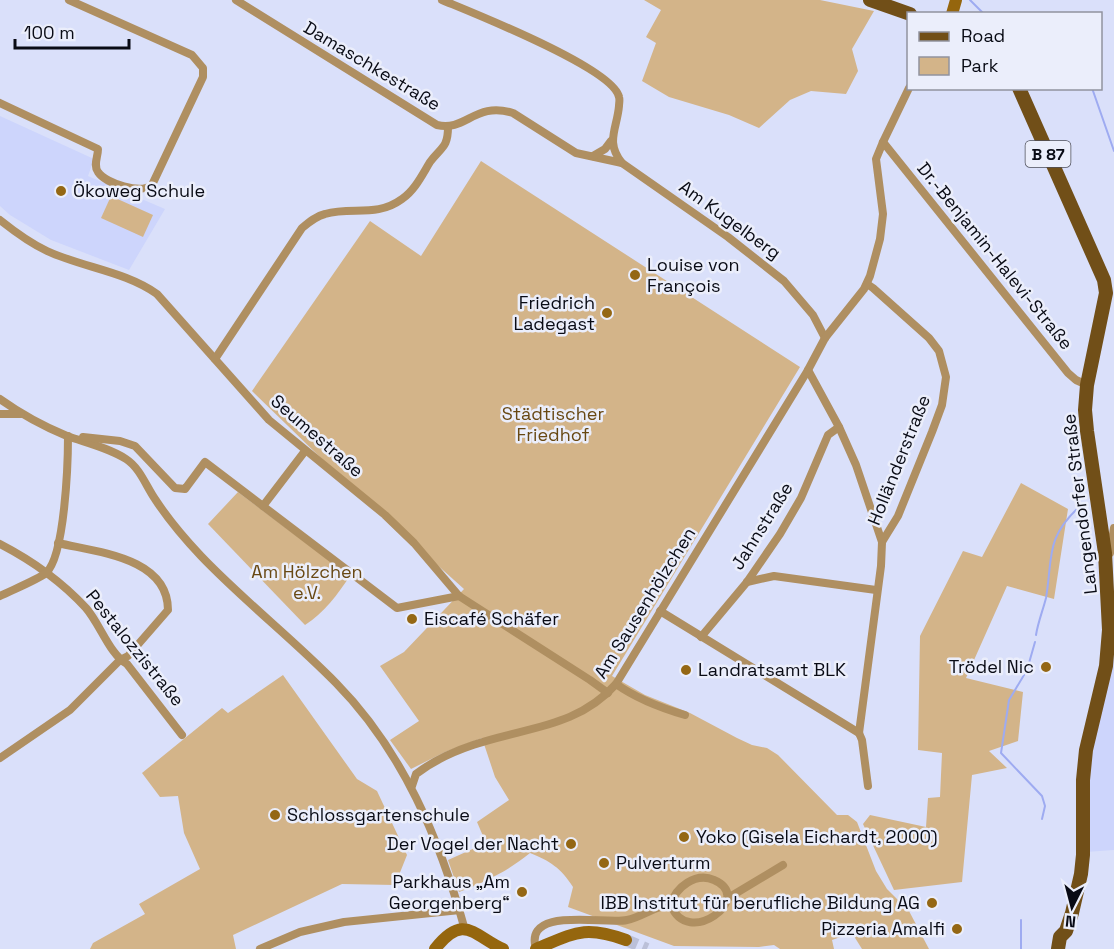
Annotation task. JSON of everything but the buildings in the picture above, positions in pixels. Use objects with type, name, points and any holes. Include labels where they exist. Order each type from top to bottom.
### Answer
[{"type":"main road","points":[[870,0],[907,13]]},
{"type":"main road","name":"Langendorfer Straße","points":[[1020,90],[1106,286],[1106,299],[1087,385],[1085,410],[1105,553],[1109,612],[1106,666],[1086,750],[1082,809],[1083,863],[1066,930],[1067,949]]},
{"type":"main road","points":[[435,949],[448,935],[465,930],[478,933],[503,949]]},
{"type":"main road","name":"Langendorfer Straße","points":[[1058,949],[1060,937],[1066,930]]},
{"type":"main road","points":[[536,949],[567,936],[588,931],[601,932],[626,940]]},
{"type":"street","points":[[0,104],[98,149],[96,170],[103,178],[142,189],[152,185],[203,77],[203,68],[192,55],[69,0]]},
{"type":"street","name":"Damaschkestraße","points":[[236,0],[437,125],[448,126],[482,111],[504,110],[513,113],[576,153],[594,156]]},
{"type":"street","points":[[442,0],[549,47],[598,73],[613,87],[619,96],[618,115],[611,141],[605,149],[594,156]]},
{"type":"street","points":[[867,284],[880,239],[883,214],[876,159],[908,90]]},
{"type":"street","points":[[215,359],[302,228],[326,213],[385,209],[403,199],[444,147],[448,140],[448,126]]},
{"type":"street","points":[[611,141],[622,163]]},
{"type":"street","name":"Dr.-Benjamin-Halevi-Straße","points":[[882,142],[1068,373],[1087,385]]},
{"type":"street","name":"Am Kugelberg","points":[[594,156],[622,163],[728,237],[783,280],[813,315],[825,338]]},
{"type":"street","name":"Seumestraße","points":[[0,220],[27,240],[49,252],[126,276],[157,294],[269,420],[385,515],[414,543],[459,596],[608,693]]},
{"type":"street","name":"Am Sausenhölzchen","points":[[412,786],[416,774],[446,755],[474,744],[536,729],[569,718],[594,705],[608,693],[616,684],[808,370],[825,338],[867,284]]},
{"type":"street","name":"Holländerstraße","points":[[867,284],[929,338],[939,351],[946,377],[942,405],[932,432],[898,516],[882,542],[881,566],[876,590],[859,733],[868,786]]},
{"type":"street","points":[[808,370],[839,427],[856,465],[882,542]]},
{"type":"street","points":[[0,399],[21,414],[68,436],[128,459],[139,471],[174,526],[201,556],[337,684],[382,740],[412,786],[433,835],[465,930]]},
{"type":"street","points":[[0,414],[21,414]]},
{"type":"street","name":"Jahnstraße","points":[[700,637],[747,582],[780,534],[801,498],[828,435],[839,427]]},
{"type":"street","points":[[68,436],[120,441],[135,446],[176,488],[184,489],[205,462],[397,608],[459,596]]},
{"type":"street","points":[[0,596],[47,573],[54,560],[67,485],[68,436]]},
{"type":"street","points":[[262,506],[305,451]]},
{"type":"street","points":[[1105,553],[1110,553],[1114,528]]},
{"type":"street","points":[[0,758],[70,710],[120,660],[128,656],[168,610],[163,588],[145,568],[125,558],[58,543]]},
{"type":"street","name":"Pestalozzistraße","points":[[0,544],[47,573],[86,609],[120,660],[127,664],[182,735]]},
{"type":"street","points":[[747,582],[774,576],[876,590]]},
{"type":"street","points":[[660,610],[700,637],[859,733]]},
{"type":"street","points":[[616,684],[627,692],[685,715]]},
{"type":"street","points":[[728,898],[783,865]]},
{"type":"street","points":[[706,877],[718,882],[724,888],[728,898],[721,915],[709,922],[690,927],[677,920],[671,905],[676,893],[688,883],[706,877]]},
{"type":"street","points":[[536,949],[535,938],[539,927],[543,925],[571,920],[626,920],[671,905]]},
{"type":"street","points":[[260,949],[300,932],[344,922],[460,910]]},
{"type":"shaded area","name":"Ökoweg Schule","points":[[0,116],[94,159],[88,176],[165,209],[129,270],[51,240],[10,215],[0,206]]},
{"type":"shaded area","points":[[1114,583],[1114,850],[1086,852],[1088,750],[1108,667]]},
{"type":"green space","points":[[644,0],[820,0],[874,11],[852,49],[858,71],[846,94],[811,91],[790,100],[759,128],[729,115],[669,97],[642,81],[656,43],[646,37],[661,10]]},
{"type":"green space","name":"Städtischer Friedhof","points":[[481,161],[800,367],[612,676],[645,695],[690,713],[752,745],[767,748],[778,755],[837,815],[848,815],[857,822],[876,871],[887,889],[909,911],[929,949],[862,949],[852,933],[832,940],[834,949],[780,949],[774,945],[759,947],[674,946],[568,907],[573,887],[569,880],[554,866],[530,853],[496,876],[459,892],[448,860],[486,843],[477,822],[509,800],[495,777],[482,738],[445,752],[411,769],[390,740],[419,721],[380,666],[404,652],[464,589],[355,491],[252,391],[370,221],[421,256]]},
{"type":"green space","points":[[111,196],[153,215],[143,237],[101,218]]},
{"type":"green space","points":[[1021,483],[1068,509],[1054,599],[1007,586],[966,678],[1023,692],[1018,741],[989,751],[1007,768],[972,775],[962,882],[894,890],[863,824],[870,815],[926,827],[928,798],[940,797],[942,753],[918,750],[920,636],[963,551],[982,557]]},
{"type":"green space","name":"Am Hölzchen e.V.","points":[[238,492],[350,576],[325,609],[305,625],[208,524]]},
{"type":"green space","points":[[283,675],[357,779],[377,791],[407,855],[395,885],[342,884],[233,935],[236,949],[90,949],[93,943],[145,914],[139,904],[200,869],[184,833],[178,796],[160,797],[142,773],[222,708],[228,713]]},
{"type":"waterway","points":[[970,0],[982,12]]},
{"type":"waterway","points":[[1093,90],[1114,151]]},
{"type":"waterway","points":[[1036,635],[1046,598],[1055,539],[1068,518],[1079,507]]},
{"type":"waterway","points":[[1035,642],[1027,670],[1009,700],[1001,753],[1042,796],[1045,806],[1042,819]]},
{"type":"waterway","points":[[1021,920],[1021,949]]},
{"type":"tunnel","points":[[626,940],[647,949]]},
{"type":"place","name":"Ökoweg Schule","points":[[61,191]]},
{"type":"place","name":"Louise von François","points":[[635,275]]},
{"type":"place","name":"Friedrich Ladegast","points":[[607,313]]},
{"type":"place","name":"Eiscafé Schäfer","points":[[412,619]]},
{"type":"place","name":"Trödel Nic","points":[[1046,667]]},
{"type":"place","name":"Landratsamt BLK","points":[[686,670]]},
{"type":"place","name":"Schlossgartenschule","points":[[275,815]]},
{"type":"place","name":"Yoko (Gisela Eichardt, 2000)","points":[[684,837]]},
{"type":"place","name":"Der Vogel der Nacht","points":[[571,844]]},
{"type":"place","name":"Pulverturm","points":[[604,863]]},
{"type":"place","name":"Parkhaus „Am Georgenberg“","points":[[522,892]]},
{"type":"place","name":"IBB Institut für berufliche Bildung AG","points":[[932,903]]},
{"type":"place","name":"Pizzeria Amalfi","points":[[957,929]]}]
